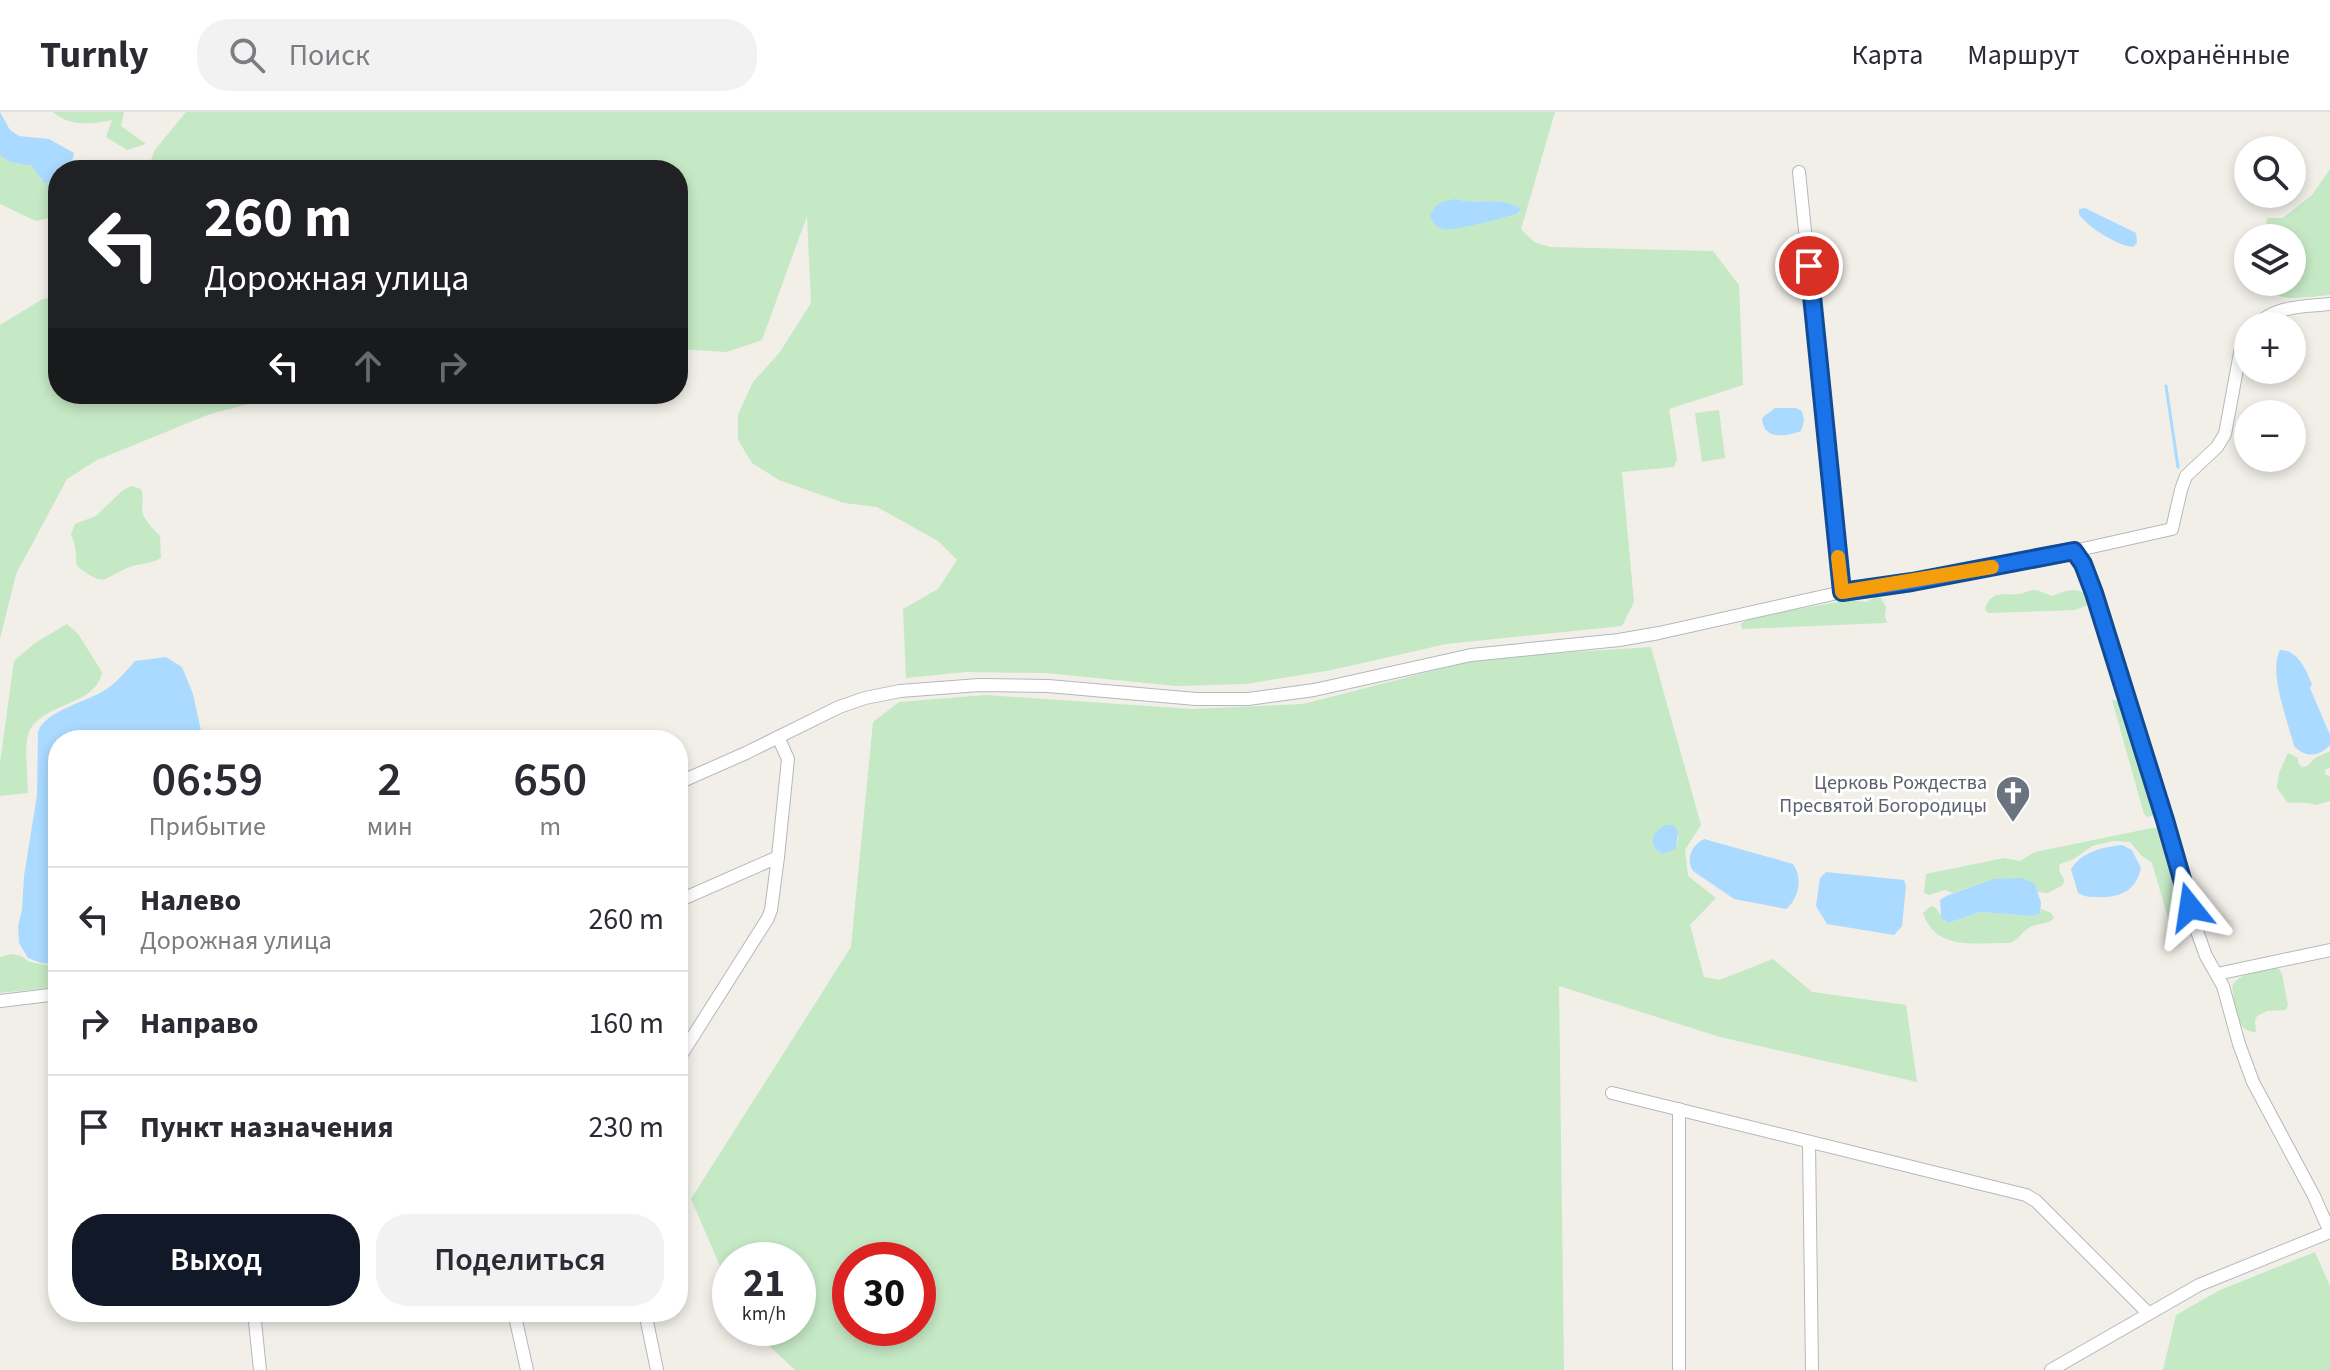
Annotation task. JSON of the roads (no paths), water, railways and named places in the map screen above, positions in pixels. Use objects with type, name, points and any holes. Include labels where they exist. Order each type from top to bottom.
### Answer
[{"type":"street","points":[[1799,172],[1842,592]]},
{"type":"street","points":[[2276,312],[2330,304]]},
{"type":"street","points":[[688,778],[839,707],[900,691],[979,685],[1048,686],[1196,699],[1248,699],[1314,690],[1471,655],[1659,633],[1842,592],[1912,582],[2172,529],[2186,476],[2217,447],[2225,434],[2234,384]]},
{"type":"street","points":[[2051,1370],[2219,1275],[2330,1232],[2253,1082],[2223,986],[2196,930],[2089,577],[2074,551]]},
{"type":"street","points":[[688,1044],[771,910],[788,759],[778,737]]},
{"type":"street","points":[[688,897],[778,857]]},
{"type":"street","points":[[2217,974],[2330,950]]},
{"type":"street","points":[[0,1001],[48,995]]},
{"type":"street","points":[[1612,1093],[2026,1195],[2036,1201],[2148,1313]]},
{"type":"street","points":[[1679,1109],[1679,1370]]},
{"type":"street","points":[[1809,1143],[1812,1370]]},
{"type":"street","points":[[255,1322],[260,1370]]},
{"type":"street","points":[[516,1322],[527,1370]]},
{"type":"street","points":[[647,1322],[657,1370]]},
{"type":"water","points":[[0,112],[10,130],[19,136],[49,139],[74,153],[72,160],[48,160],[48,183],[44,183],[32,166],[10,162],[0,155]]},
{"type":"water","points":[[1456,199],[1506,203],[1521,209],[1516,214],[1466,227],[1438,227],[1430,215],[1432,211],[1440,203]]},
{"type":"water","points":[[2085,208],[2136,233],[2137,243],[2133,247],[2127,246],[2096,230],[2079,214],[2079,209]]},
{"type":"water","points":[[1775,408],[1802,411],[1804,421],[1801,431],[1776,435],[1766,430],[1762,418]]},
{"type":"water","points":[[2280,650],[2296,657],[2312,684],[2310,688],[2330,735],[2330,745],[2317,754],[2303,753],[2294,746],[2276,671]]},
{"type":"water","points":[[166,657],[182,667],[193,694],[201,730],[48,730],[48,963],[41,963],[28,958],[19,943],[18,926],[37,795],[38,732],[42,724],[58,712],[108,688],[135,661]]},
{"type":"water","points":[[1665,825],[1674,825],[1678,832],[1676,849],[1663,854],[1655,849],[1652,841],[1655,833]]},
{"type":"water","points":[[1704,839],[1793,864],[1799,881],[1797,894],[1786,909],[1734,899],[1693,871],[1691,853]]},
{"type":"water","points":[[2122,845],[2132,850],[2141,868],[2131,888],[2105,897],[2078,893],[2071,869],[2076,863],[2093,851]]},
{"type":"water","points":[[1826,872],[1904,880],[1902,926],[1894,935],[1827,924],[1816,906],[1820,878]]},
{"type":"water","points":[[2021,878],[2035,884],[2041,903],[2040,914],[1980,912],[1948,923],[1941,918],[1940,900],[1946,896],[1993,879]]},
{"type":"waterway","points":[[2166,386],[2178,467]]},
{"type":"place","name":"Церковь Рождества Пресвятой Богородицы","points":[[2013,824]]}]
